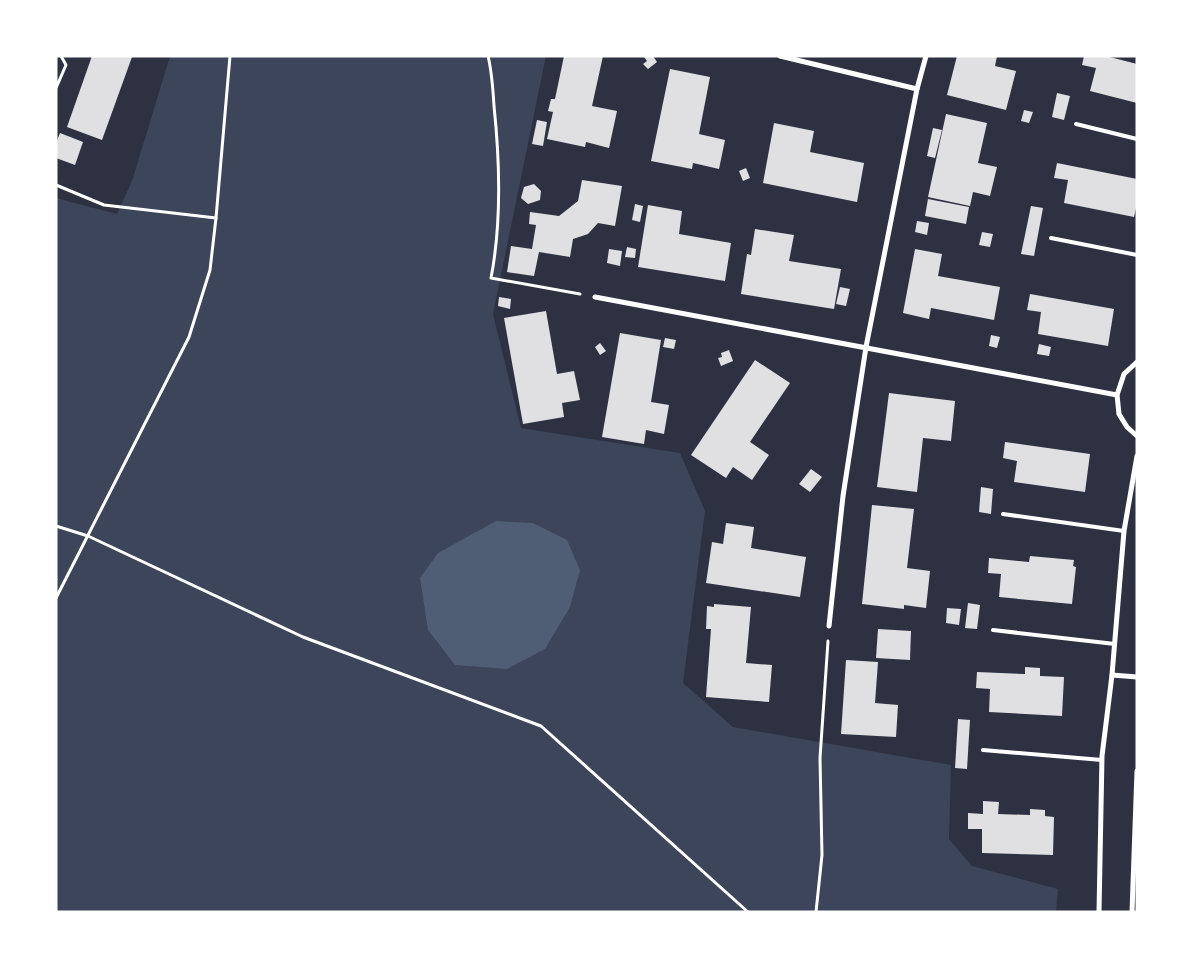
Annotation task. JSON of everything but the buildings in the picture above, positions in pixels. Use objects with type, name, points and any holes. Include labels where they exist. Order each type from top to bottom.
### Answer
[{"type":"street","points":[[780,56],[917,90]]},
{"type":"street","points":[[829,626],[843,496],[866,347],[917,90],[926,56]]},
{"type":"street","points":[[595,296],[1117,395]]},
{"type":"street","points":[[1137,362],[1124,374],[1117,395],[1119,414],[1127,428],[1137,436]]},
{"type":"street","points":[[1099,912],[1102,760],[1115,644],[1124,531],[1137,456]]},
{"type":"street","points":[[1112,675],[1137,678]]},
{"type":"street","points":[[1132,912],[1137,771]]},
{"type":"lane","points":[[1076,124],[1137,139]]},
{"type":"lane","points":[[1051,238],[1137,255]]},
{"type":"lane","points":[[1003,514],[1124,531]]},
{"type":"lane","points":[[993,630],[1115,644]]},
{"type":"lane","points":[[983,750],[1102,760]]},
{"type":"path","points":[[56,88],[66,65],[62,56]]},
{"type":"path","points":[[56,598],[188,337],[210,270],[230,56]]},
{"type":"path","points":[[488,56],[496,121],[499,225],[491,278],[595,296]]},
{"type":"path","points":[[56,185],[104,205],[216,218]]},
{"type":"path","points":[[56,526],[88,536],[303,637],[541,726],[748,912]]},
{"type":"path","points":[[816,912],[822,855],[820,758],[829,626]]},
{"type":"shaded area","points":[[170,56],[546,56],[493,314],[521,428],[680,453],[705,511],[683,683],[733,727],[951,765],[949,839],[972,866],[1058,889],[1056,912],[56,912],[56,198],[117,214],[132,181]]},
{"type":"shaded area","points":[[496,521],[533,523],[567,540],[580,570],[570,607],[545,649],[507,669],[455,665],[428,630],[420,578],[438,553]]}]
